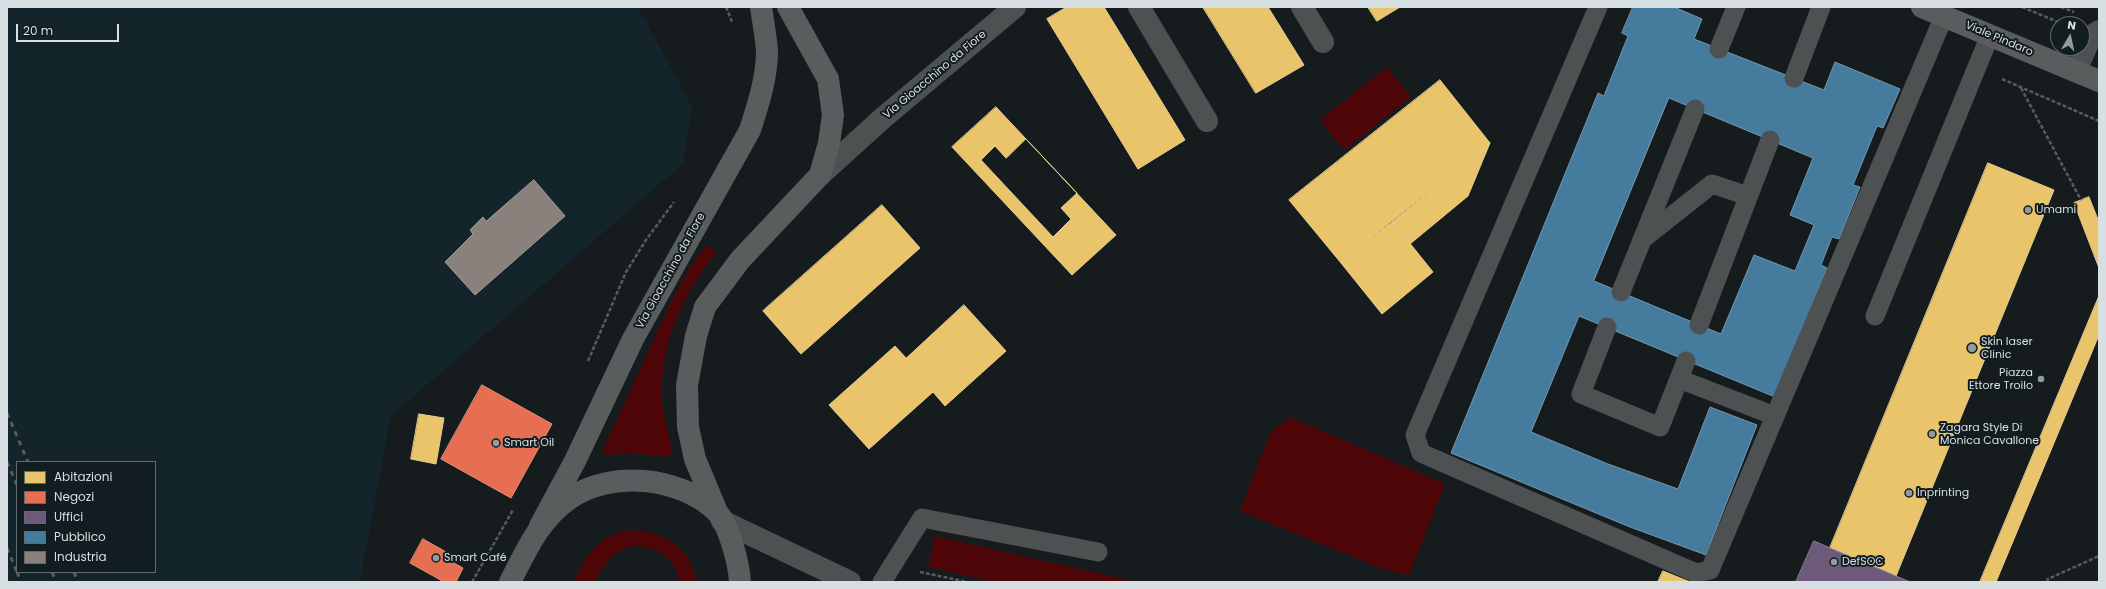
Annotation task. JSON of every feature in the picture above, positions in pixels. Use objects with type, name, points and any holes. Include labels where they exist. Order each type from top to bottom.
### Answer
[{"type":"street","name":"Via Gioacchino da Fiore","points":[[540,526],[575,461],[633,339],[750,130],[760,99],[766,68],[767,51],[761,7]]},
{"type":"street","name":"Via Gioacchino da Fiore","points":[[788,7],[828,79],[833,101],[833,115],[829,143],[820,176]]},
{"type":"street","name":"Via Gioacchino da Fiore","points":[[740,582],[733,547],[695,459],[688,427],[687,385],[696,336],[705,307],[740,260],[820,176],[884,117],[1015,7]]},
{"type":"street","points":[[1139,7],[1207,122]]},
{"type":"street","points":[[1302,7],[1323,42]]},
{"type":"street","name":"Viale Pindaro","points":[[1922,7],[2099,81]]},
{"type":"street","points":[[2076,71],[2095,34]]},
{"type":"street","points":[[510,582],[540,526],[553,511],[570,498],[609,482],[630,480],[671,486],[690,495],[719,517],[850,582]]},
{"type":"lane","points":[[1598,7],[1415,435],[1421,453],[1696,573],[1710,570],[1944,16]]},
{"type":"lane","points":[[1719,49],[1736,7]]},
{"type":"lane","points":[[1794,78],[1821,7]]},
{"type":"lane","points":[[1875,316],[1990,36]]},
{"type":"lane","points":[[1621,292],[1695,109]]},
{"type":"lane","points":[[1699,325],[1770,140]]},
{"type":"lane","points":[[1643,239],[1712,184],[1748,196]]},
{"type":"lane","points":[[1607,327],[1581,394],[1660,427],[1686,360]]},
{"type":"lane","points":[[1679,378],[1775,416]]},
{"type":"lane","points":[[882,582],[922,518],[1098,552]]},
{"type":"path","points":[[2022,7],[2050,19]]},
{"type":"path","points":[[1976,68],[2099,121]]},
{"type":"path","points":[[2021,87],[2081,200]]},
{"type":"path","points":[[2047,582],[2048,579],[2099,556]]},
{"type":"shaded area","points":[[7,7],[638,7],[692,106],[683,164],[391,416],[360,582],[7,582]]},
{"type":"shaded area","points":[[1387,67],[1411,97],[1344,150],[1320,120]]},
{"type":"shaded area","points":[[707,245],[716,253],[693,285],[684,303],[669,341],[665,360],[662,380],[662,400],[672,451],[668,457],[631,453],[606,455],[603,450],[674,296],[692,264]]},
{"type":"shaded area","points":[[1290,417],[1445,484],[1409,575],[1383,569],[1240,511],[1270,433]]},
{"type":"shaded area","points":[[629,530],[653,534],[673,543],[688,559],[697,582],[679,582],[677,572],[672,563],[665,556],[657,550],[637,546],[627,548],[614,555],[595,582],[573,582],[583,563],[601,542],[618,533]]},
{"type":"shaded area","points":[[935,536],[1137,582],[995,582],[928,567]]},
{"type":"building: Abitazioni","points":[[1067,7],[1104,7],[1185,140],[1138,169],[1047,19]]},
{"type":"building: Abitazioni","points":[[1203,7],[1268,7],[1304,65],[1256,93]]},
{"type":"building: Abitazioni","points":[[1368,7],[1400,7],[1377,21]]},
{"type":"building: Abitazioni","points":[[1440,80],[1490,143],[1341,263],[1289,200]]},
{"type":"building: Abitazioni","points":[[996,107],[1116,235],[1072,275],[952,147]]},
{"type":"building: Abitazioni","points":[[1026,139],[1077,193],[1061,208],[1071,219],[1053,237],[981,160],[995,146],[1006,158]]},
{"type":"building: Abitazioni","points":[[1490,143],[1468,196],[1410,244],[1392,221]]},
{"type":"building: Abitazioni","points":[[1988,163],[2054,190],[1896,576],[1830,548]]},
{"type":"building: Abitazioni","points":[[2089,197],[2099,222],[2099,268],[2074,203]]},
{"type":"building: Abitazioni","points":[[882,205],[920,248],[801,354],[763,311]]},
{"type":"building: Abitazioni","points":[[1392,221],[1433,272],[1382,314],[1341,263]]},
{"type":"building: Abitazioni","points":[[2099,296],[2099,335],[1996,582],[1980,582]]},
{"type":"building: Abitazioni","points":[[964,305],[1006,351],[945,406],[933,392],[869,449],[829,405],[895,346],[906,358]]},
{"type":"building: Abitazioni","points":[[419,414],[444,418],[436,464],[411,459]]},
{"type":"building: Abitazioni","points":[[1663,571],[1690,582],[1658,582]]},
{"type":"building: Negozi","points":[[482,385],[552,424],[511,498],[441,459]]},
{"type":"building: Negozi","points":[[423,539],[455,557],[452,562],[463,568],[456,582],[444,582],[410,563]]},
{"type":"building: Uffici","name":"DefSOC","points":[[1814,541],[1830,548],[1910,582],[1796,582]]},
{"type":"building: Pubblico","points":[[1633,7],[1674,7],[1702,19],[1694,39],[1824,90],[1835,62],[1900,89],[1883,128],[1877,126],[1853,185],[1860,187],[1839,239],[1832,237],[1821,265],[1827,268],[1775,397],[1579,316],[1531,432],[1608,464],[1678,489],[1710,407],[1757,425],[1706,555],[1630,527],[1451,453],[1598,93],[1604,96],[1628,36],[1622,33]],"holes":[[[1669,98],[1813,158],[1790,215],[1814,225],[1795,271],[1754,255],[1721,334],[1594,281]]]},
{"type":"building: Industria","points":[[534,180],[565,216],[475,295],[445,262],[473,234],[470,230],[483,217],[486,221]]},
{"type":"railway","points":[[7,413],[28,461]]},
{"type":"railway","points":[[7,462],[16,483]]},
{"type":"railway","points":[[7,548],[16,570]]},
{"type":"railway","points":[[17,573],[21,582]]},
{"type":"railway","points":[[52,573],[56,582]]},
{"type":"railway","points":[[74,573],[78,582]]},
{"type":"place","name":"Umami","points":[[2028,210]]},
{"type":"place","name":"Skin laser Clinic","points":[[1972,348]]},
{"type":"place","name":"Piazza Ettore Troilo","points":[[2041,379]]},
{"type":"place","name":"Zagara Style Di Monica Cavallone","points":[[1932,434]]},
{"type":"place","name":"Smart Oil","points":[[496,443]]},
{"type":"place","name":"Inprinting","points":[[1909,493]]},
{"type":"place","name":"Smart Café","points":[[436,558]]},
{"type":"place","name":"DefSOC","points":[[1834,562]]}]
